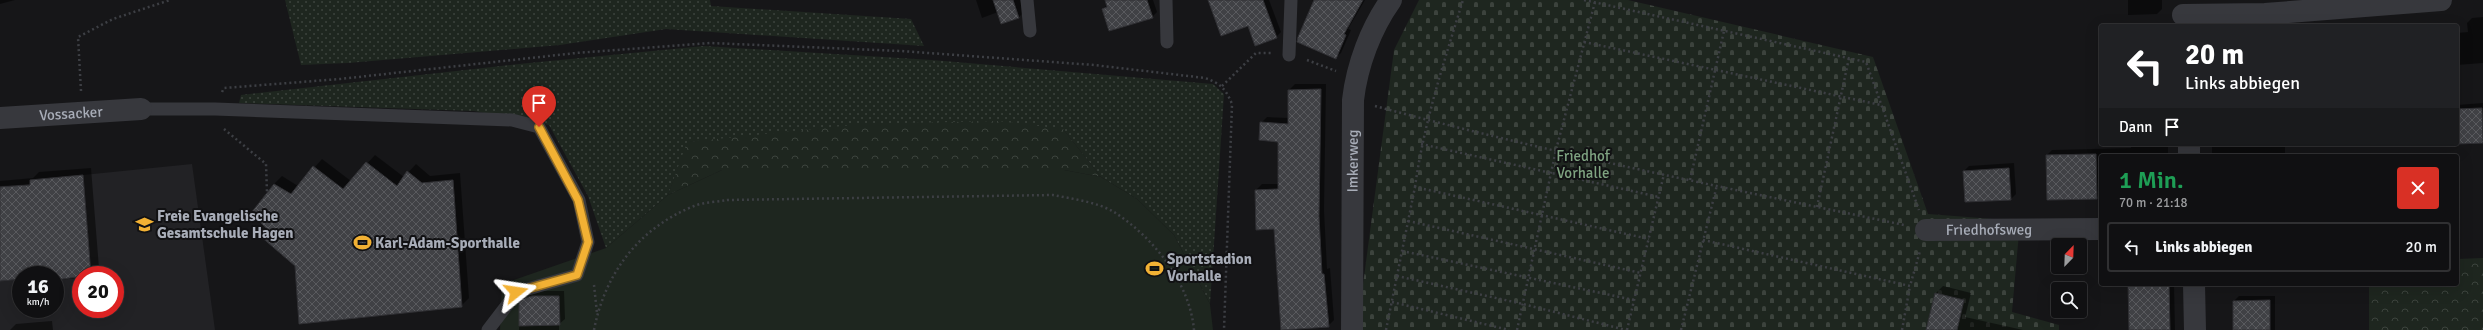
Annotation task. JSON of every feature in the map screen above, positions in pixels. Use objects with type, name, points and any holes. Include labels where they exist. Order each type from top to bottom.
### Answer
[{"type":"street","name":"Imkerweg","points":[[1352,330],[1353,100],[1355,77],[1381,14],[1392,0]]},
{"type":"street","points":[[2183,14],[2265,14],[2441,0]]},
{"type":"street","name":"Vossacker","points":[[0,118],[141,109]]},
{"type":"street","name":"Friedhofsweg","points":[[1926,230],[2099,229]]},
{"type":"street","points":[[2194,286],[2195,330]]},
{"type":"lane","points":[[1027,0],[1030,31]]},
{"type":"lane","points":[[1166,0],[1167,42]]},
{"type":"lane","points":[[1291,0],[1295,56]]},
{"type":"lane","points":[[141,109],[215,109],[512,120],[539,127],[578,200],[588,242],[577,275],[516,292],[488,330]]},
{"type":"path","points":[[83,112],[78,37],[113,20],[170,0]]},
{"type":"path","points":[[1386,330],[1415,187],[1421,144],[1463,0]]},
{"type":"path","points":[[1584,0],[1866,62],[1926,230],[1910,286],[1902,330]]},
{"type":"path","points":[[1517,330],[1533,250],[1552,173],[1556,150],[1595,2]]},
{"type":"path","points":[[1690,180],[1724,31]]},
{"type":"path","points":[[1584,42],[1881,105]]},
{"type":"path","points":[[215,109],[224,88],[340,79],[576,53],[710,43],[901,51],[1094,65],[1205,78],[1218,82],[1228,92],[1232,104],[1224,330]]},
{"type":"path","points":[[1222,86],[1256,53]]},
{"type":"path","points":[[1295,56],[1339,72]]},
{"type":"path","points":[[1817,207],[1849,58]]},
{"type":"path","points":[[1353,100],[1427,120],[1556,150],[1926,230]]},
{"type":"path","points":[[201,109],[266,164],[267,192]]},
{"type":"path","points":[[1421,144],[1659,197]]},
{"type":"path","points":[[1397,276],[1522,304],[1626,330],[1664,174]]},
{"type":"path","points":[[1681,330],[1717,185]]},
{"type":"path","points":[[1415,187],[1649,239]]},
{"type":"path","points":[[594,330],[597,314],[610,278],[629,250],[651,229],[695,205],[727,200],[1053,195],[1088,202],[1114,212],[1143,235],[1166,260],[1185,294],[1194,330]]},
{"type":"path","points":[[1408,221],[1533,250],[1641,272]]},
{"type":"path","points":[[1703,240],[1910,286]]},
{"type":"path","points":[[1402,251],[1634,300]]},
{"type":"path","points":[[1392,302],[1509,330]]},
{"type":"shaded area","name":"Freie Evangelische Gesamtschule Hagen","points":[[192,164],[215,330],[0,330],[0,281],[12,280],[12,318],[64,318],[64,279],[72,279],[72,318],[124,318],[124,266],[90,266],[83,175]]},
{"type":"green space","points":[[285,0],[710,0],[711,6],[911,19],[924,46],[666,29],[560,45],[348,63],[301,65]]},
{"type":"green space","name":"Friedhof Vorhalle","points":[[1419,0],[1628,0],[1873,57],[1928,214],[2020,221],[2012,312],[2059,325],[2059,330],[1357,330],[1394,50]]},
{"type":"green space","points":[[704,46],[932,60],[1213,84],[1224,94],[1210,304],[1174,235],[1137,199],[1101,177],[1063,129],[688,142],[668,195],[606,248],[588,196],[549,125],[474,111],[239,103],[241,95],[519,64]]},
{"type":"green space","points":[[998,121],[1063,129],[1101,177],[1064,170],[722,170],[668,195],[687,142],[863,124]]},
{"type":"green space","points":[[722,170],[1064,170],[1101,177],[1137,199],[1174,235],[1210,304],[1213,330],[500,330],[502,284],[606,248],[668,195]]},
{"type":"green space","points":[[2483,258],[2483,330],[2369,330],[2369,286],[2459,286],[2459,259]]},
{"type":"building","points":[[993,0],[1013,0],[1019,18],[1001,24]]},
{"type":"building","points":[[1105,0],[1147,0],[1153,18],[1109,31],[1102,9],[1107,7]]},
{"type":"building","points":[[1208,0],[1263,0],[1277,38],[1255,46],[1248,26],[1221,36]]},
{"type":"building","points":[[1314,0],[1363,0],[1344,34],[1346,35],[1336,59],[1297,42]]},
{"type":"building","points":[[1321,89],[1319,216],[1322,274],[1324,274],[1329,327],[1281,330],[1274,229],[1256,230],[1255,190],[1278,189],[1278,142],[1259,140],[1260,122],[1288,124],[1288,90]]},
{"type":"building","points":[[2482,108],[2483,143],[2459,144],[2459,109]]},
{"type":"building","points":[[2096,154],[2097,199],[2047,200],[2046,155]]},
{"type":"building","name":"Karl-Adam-Sporthalle","points":[[366,162],[397,186],[407,171],[422,183],[453,180],[462,307],[299,324],[295,266],[259,235],[266,228],[251,213],[274,184],[291,194],[313,166],[343,189]]},
{"type":"building","points":[[2009,168],[2011,200],[1965,202],[1963,171]]},
{"type":"building","points":[[83,175],[90,266],[72,266],[72,278],[64,279],[64,266],[12,266],[12,280],[0,281],[0,187],[30,185],[30,180]]},
{"type":"building","points":[[2128,286],[2169,286],[2170,330],[2129,330]]},
{"type":"building","points":[[1935,293],[1964,300],[1957,330],[1926,330]]},
{"type":"building","points":[[532,296],[559,296],[560,325],[519,326],[519,303],[522,299]]},
{"type":"building","points":[[2270,300],[2270,330],[2233,330],[2233,301]]},
{"type":"place","name":"Freie Evangelische Gesamtschule Hagen","points":[[144,225]]},
{"type":"place","name":"Karl-Adam-Sporthalle","points":[[362,243]]},
{"type":"place","name":"Sportstadion Vorhalle","points":[[1154,268]]},
{"type":"route","points":[[516,292],[577,275],[588,242],[578,200],[539,127]]}]
